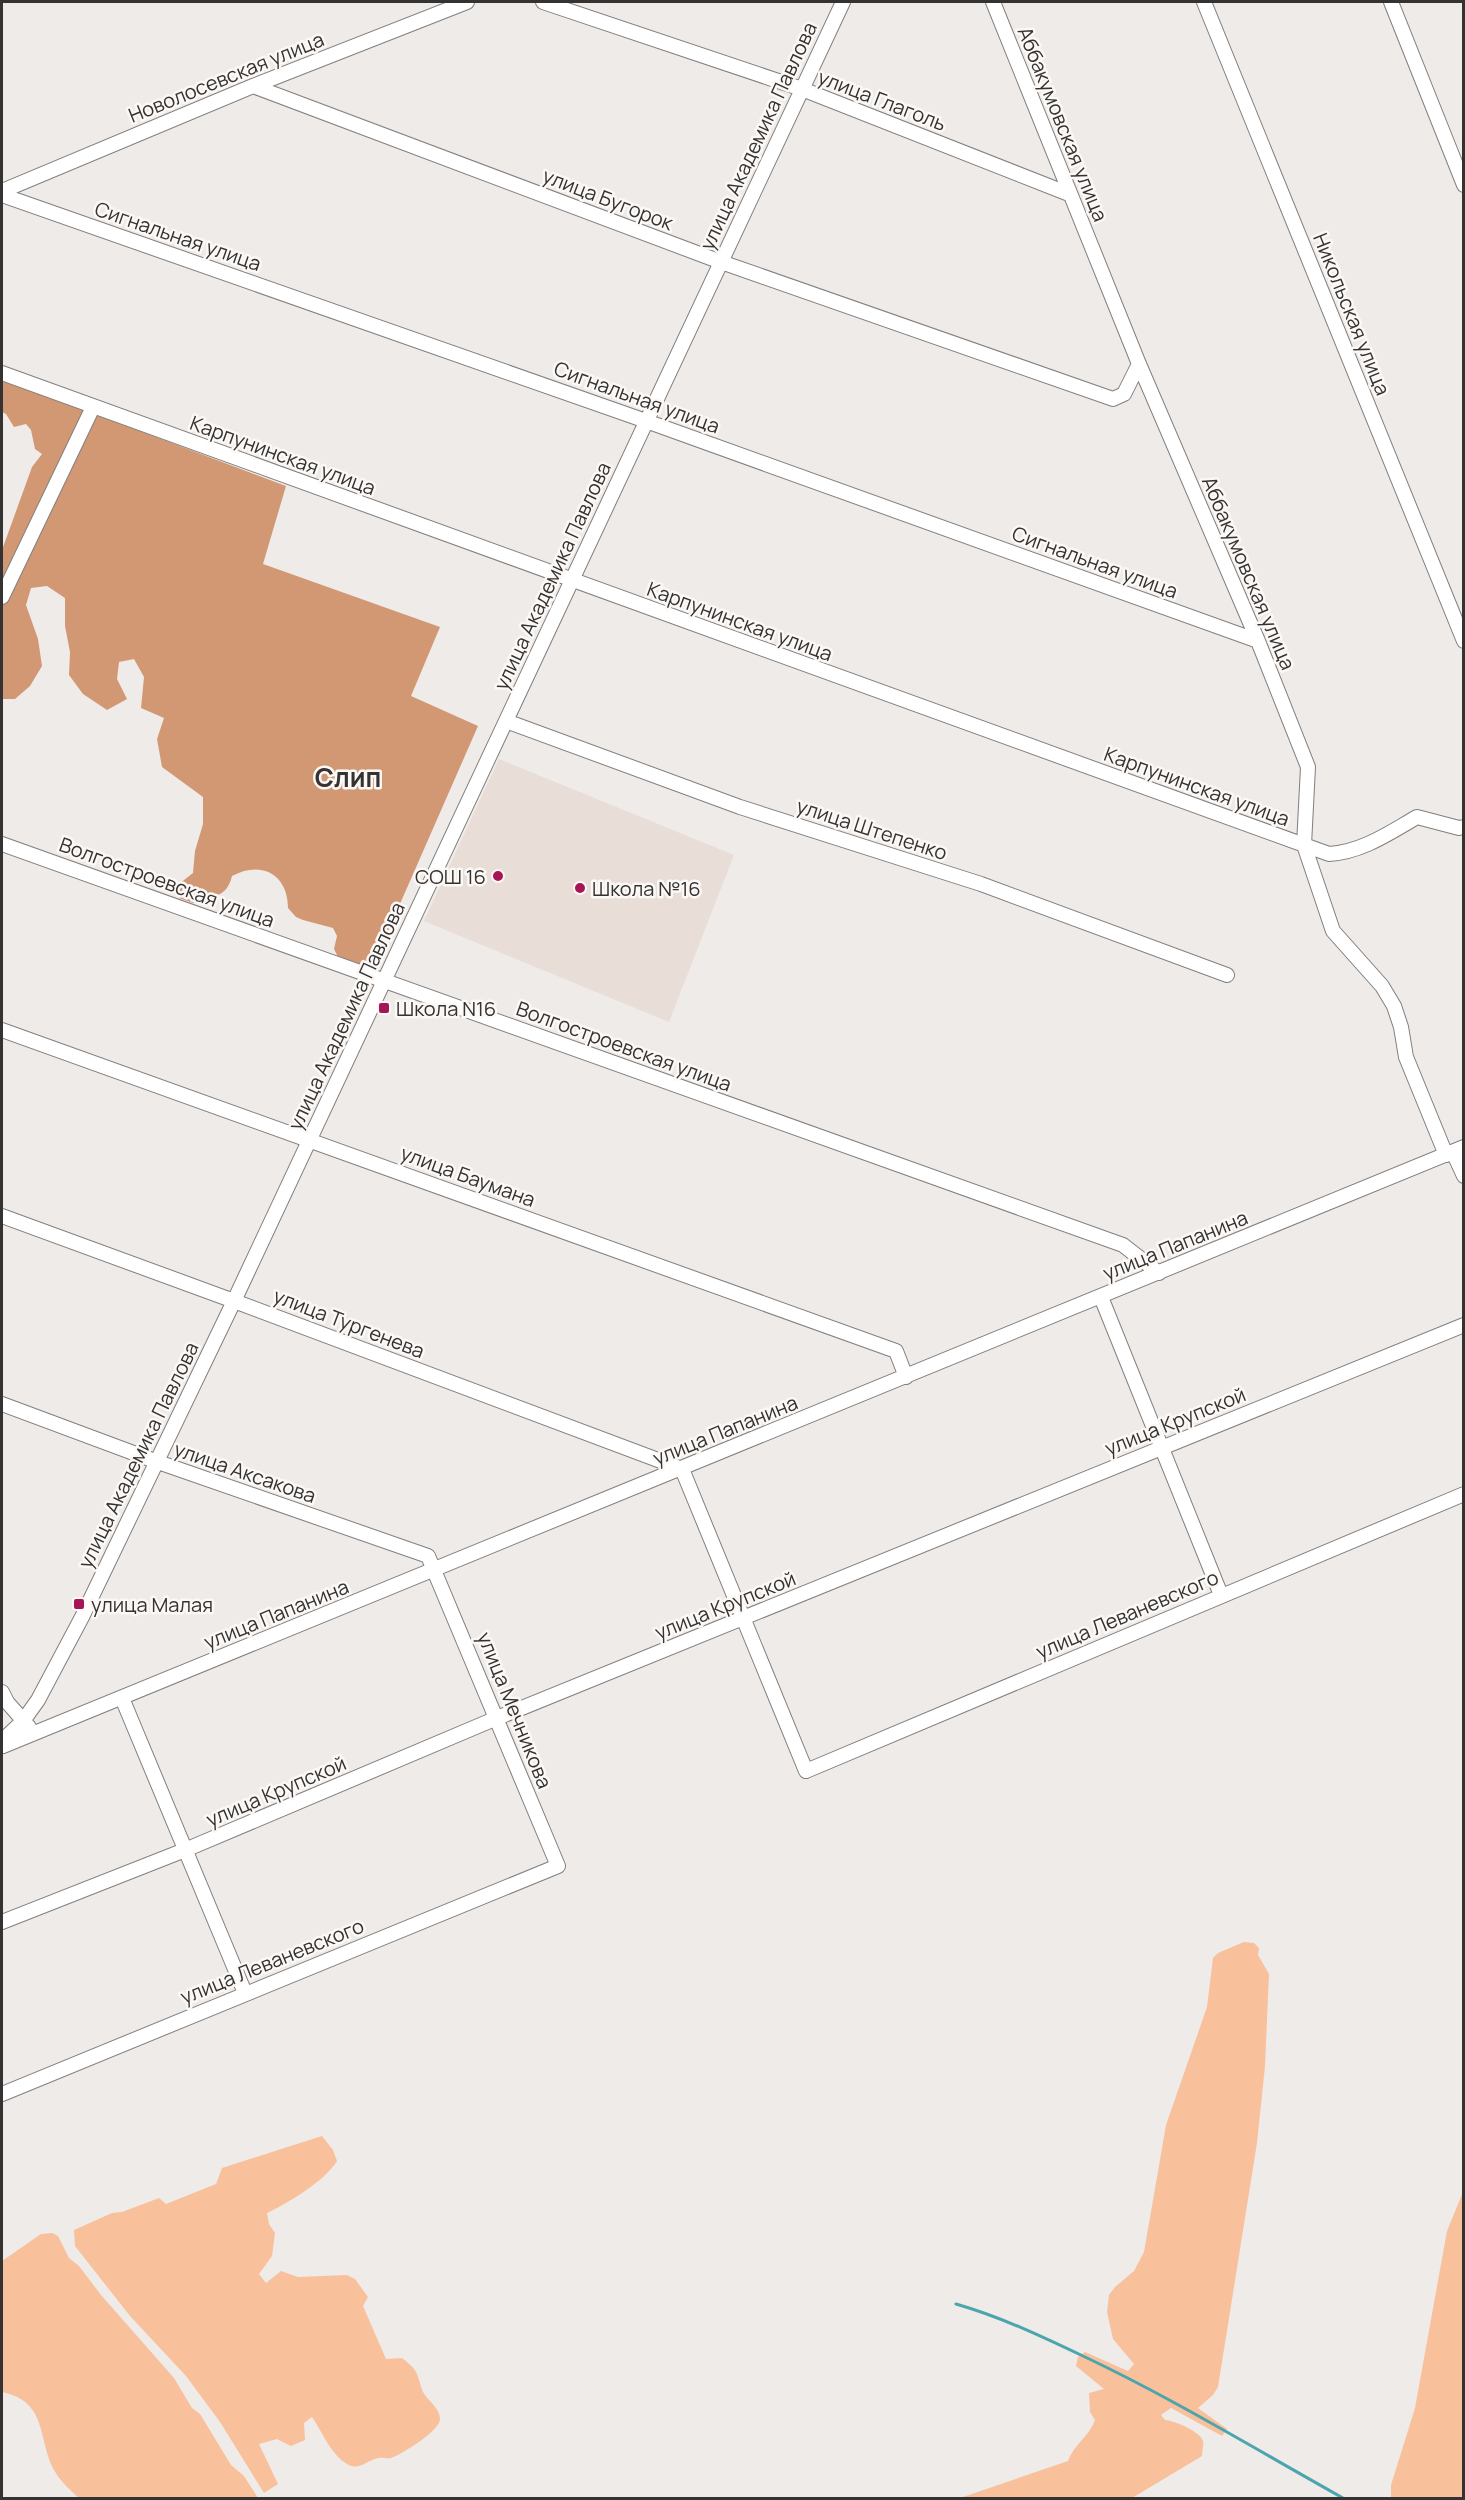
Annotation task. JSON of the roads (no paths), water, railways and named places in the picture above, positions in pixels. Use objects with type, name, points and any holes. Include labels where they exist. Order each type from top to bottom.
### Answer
[{"type":"street","name":"Новолосевская улица","points":[[2,193],[253,86],[467,2]]},
{"type":"street","name":"улица Глаголь","points":[[543,2],[802,89],[1069,194]]},
{"type":"street","name":"улица Академика Павлова","points":[[2,1741],[23,1721],[84,1628],[155,1461],[234,1300],[843,2]]},
{"type":"street","name":"Аббакумовская улица","points":[[993,2],[1069,194],[1258,641],[1308,767],[1304,845],[1333,931],[1382,986],[1394,1006],[1401,1027],[1406,1057],[1464,1176]]},
{"type":"street","name":"Никольская улица","points":[[1204,2],[1464,642]]},
{"type":"street","points":[[1391,2],[1464,185]]},
{"type":"street","name":"улица Бугорок","points":[[253,86],[721,262],[1113,399],[1124,394],[1139,364]]},
{"type":"street","name":"Сигнальная улица","points":[[2,193],[1258,641]]},
{"type":"street","name":"Карпунинская улица","points":[[2,373],[1329,854],[1346,853],[1365,846],[1417,817],[1459,828],[1464,827]]},
{"type":"street","points":[[2,597],[93,406]]},
{"type":"street","name":"улица Штепенко","points":[[506,721],[740,807],[981,884],[1227,975]]},
{"type":"street","name":"Волгостроевская улица","points":[[2,844],[1123,1245],[1159,1273]]},
{"type":"street","name":"улица Баумана","points":[[2,1030],[896,1352],[906,1377]]},
{"type":"street","name":"улица Папанина","points":[[2,1747],[1454,1152]]},
{"type":"street","name":"улица Тургенева","points":[[2,1216],[234,1300],[682,1469]]},
{"type":"street","points":[[1101,1297],[1221,1595]]},
{"type":"street","name":"улица Крупской","points":[[2,1922],[185,1850],[497,1718],[1464,1325]]},
{"type":"street","name":"улица Аксакова","points":[[2,1404],[155,1461],[428,1556],[435,1569]]},
{"type":"street","points":[[682,1469],[744,1618]]},
{"type":"street","name":"улица Леваневского","points":[[744,1618],[806,1771],[1464,1494]]},
{"type":"street","name":"улица Мечникова","points":[[435,1569],[558,1866]]},
{"type":"street","points":[[2,1692],[23,1721],[35,1732]]},
{"type":"street","points":[[122,1698],[245,1993]]},
{"type":"street","name":"улица Леваневского","points":[[2,2094],[558,1866]]},
{"type":"waterway","points":[[956,2304],[1021,2327],[1116,2372],[1343,2498]]},
{"type":"place","name":"СОШ 16","points":[[498,876]]},
{"type":"place","name":"Школа №16","points":[[580,888]]},
{"type":"place","name":"Школа N16","points":[[384,1008]]},
{"type":"place","name":"улица Малая","points":[[79,1604]]},
{"type":"district","name":"Слип","points":[[348,777]]}]
